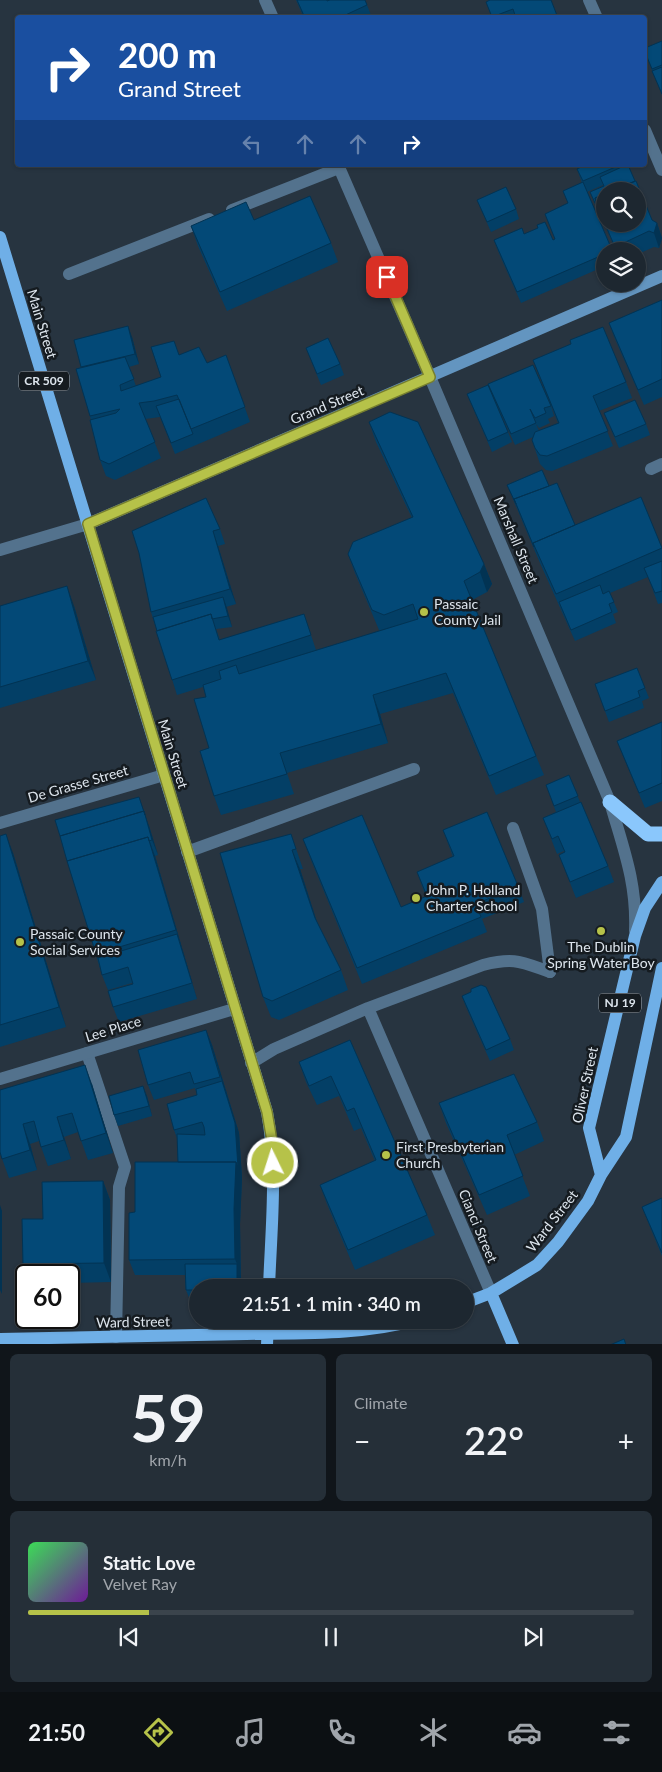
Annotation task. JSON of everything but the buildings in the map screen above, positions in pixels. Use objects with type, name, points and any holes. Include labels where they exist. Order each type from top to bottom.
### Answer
[{"type":"highway","points":[[610,802],[648,834],[662,834]]},
{"type":"main road","name":"Main Street","points":[[0,237],[267,1112],[272,1141],[273,1163],[269,1279]]},
{"type":"main road","name":"Grand Street","points":[[88,524],[662,276]]},
{"type":"main road","name":"Oliver Street","points":[[601,1175],[589,1128],[635,936],[645,908],[662,882]]},
{"type":"main road","name":"NJ 19","points":[[601,1175],[626,1137],[662,968]]},
{"type":"main road","name":"Ward Street","points":[[474,1300],[491,1293],[537,1265],[558,1242],[588,1201],[601,1175]]},
{"type":"main road","name":"Cianci Street","points":[[491,1293],[513,1344]]},
{"type":"main road","name":"Ward Street","points":[[0,1339],[116,1337],[267,1339],[361,1329]]},
{"type":"street","points":[[265,0],[272,15]]},
{"type":"street","points":[[589,0],[596,15]]},
{"type":"street","points":[[647,135],[662,170]]},
{"type":"street","points":[[69,274],[336,167]]},
{"type":"street","name":"Marshall Street","points":[[338,167],[430,377],[610,802],[623,850],[628,859],[634,890],[636,910],[635,936]]},
{"type":"street","name":"Grand Street","points":[[0,550],[88,524]]},
{"type":"street","points":[[187,852],[414,769]]},
{"type":"street","name":"De Grasse Street","points":[[0,823],[164,775]]},
{"type":"street","points":[[251,1063],[274,1049],[368,1008],[483,965],[517,960],[550,972],[542,909],[513,828]]},
{"type":"street","name":"Lee Place","points":[[0,1079],[234,1008]]},
{"type":"street","name":"Cianci Street","points":[[368,1008],[491,1293]]},
{"type":"street","points":[[87,1052],[126,1167],[119,1187],[116,1337]]},
{"type":"place","name":"Passaic County Jail","points":[[424,612]]},
{"type":"place","name":"John P. Holland Charter School","points":[[416,898]]},
{"type":"place","name":"The Dublin Spring Water Boy","points":[[601,931]]},
{"type":"place","name":"Passaic County Social Services","points":[[20,942]]},
{"type":"place","name":"First Presbyterian Church","points":[[386,1155]]},
{"type":"route","points":[[273,1163],[272,1141],[267,1112],[88,524],[430,377],[387,277]]}]
